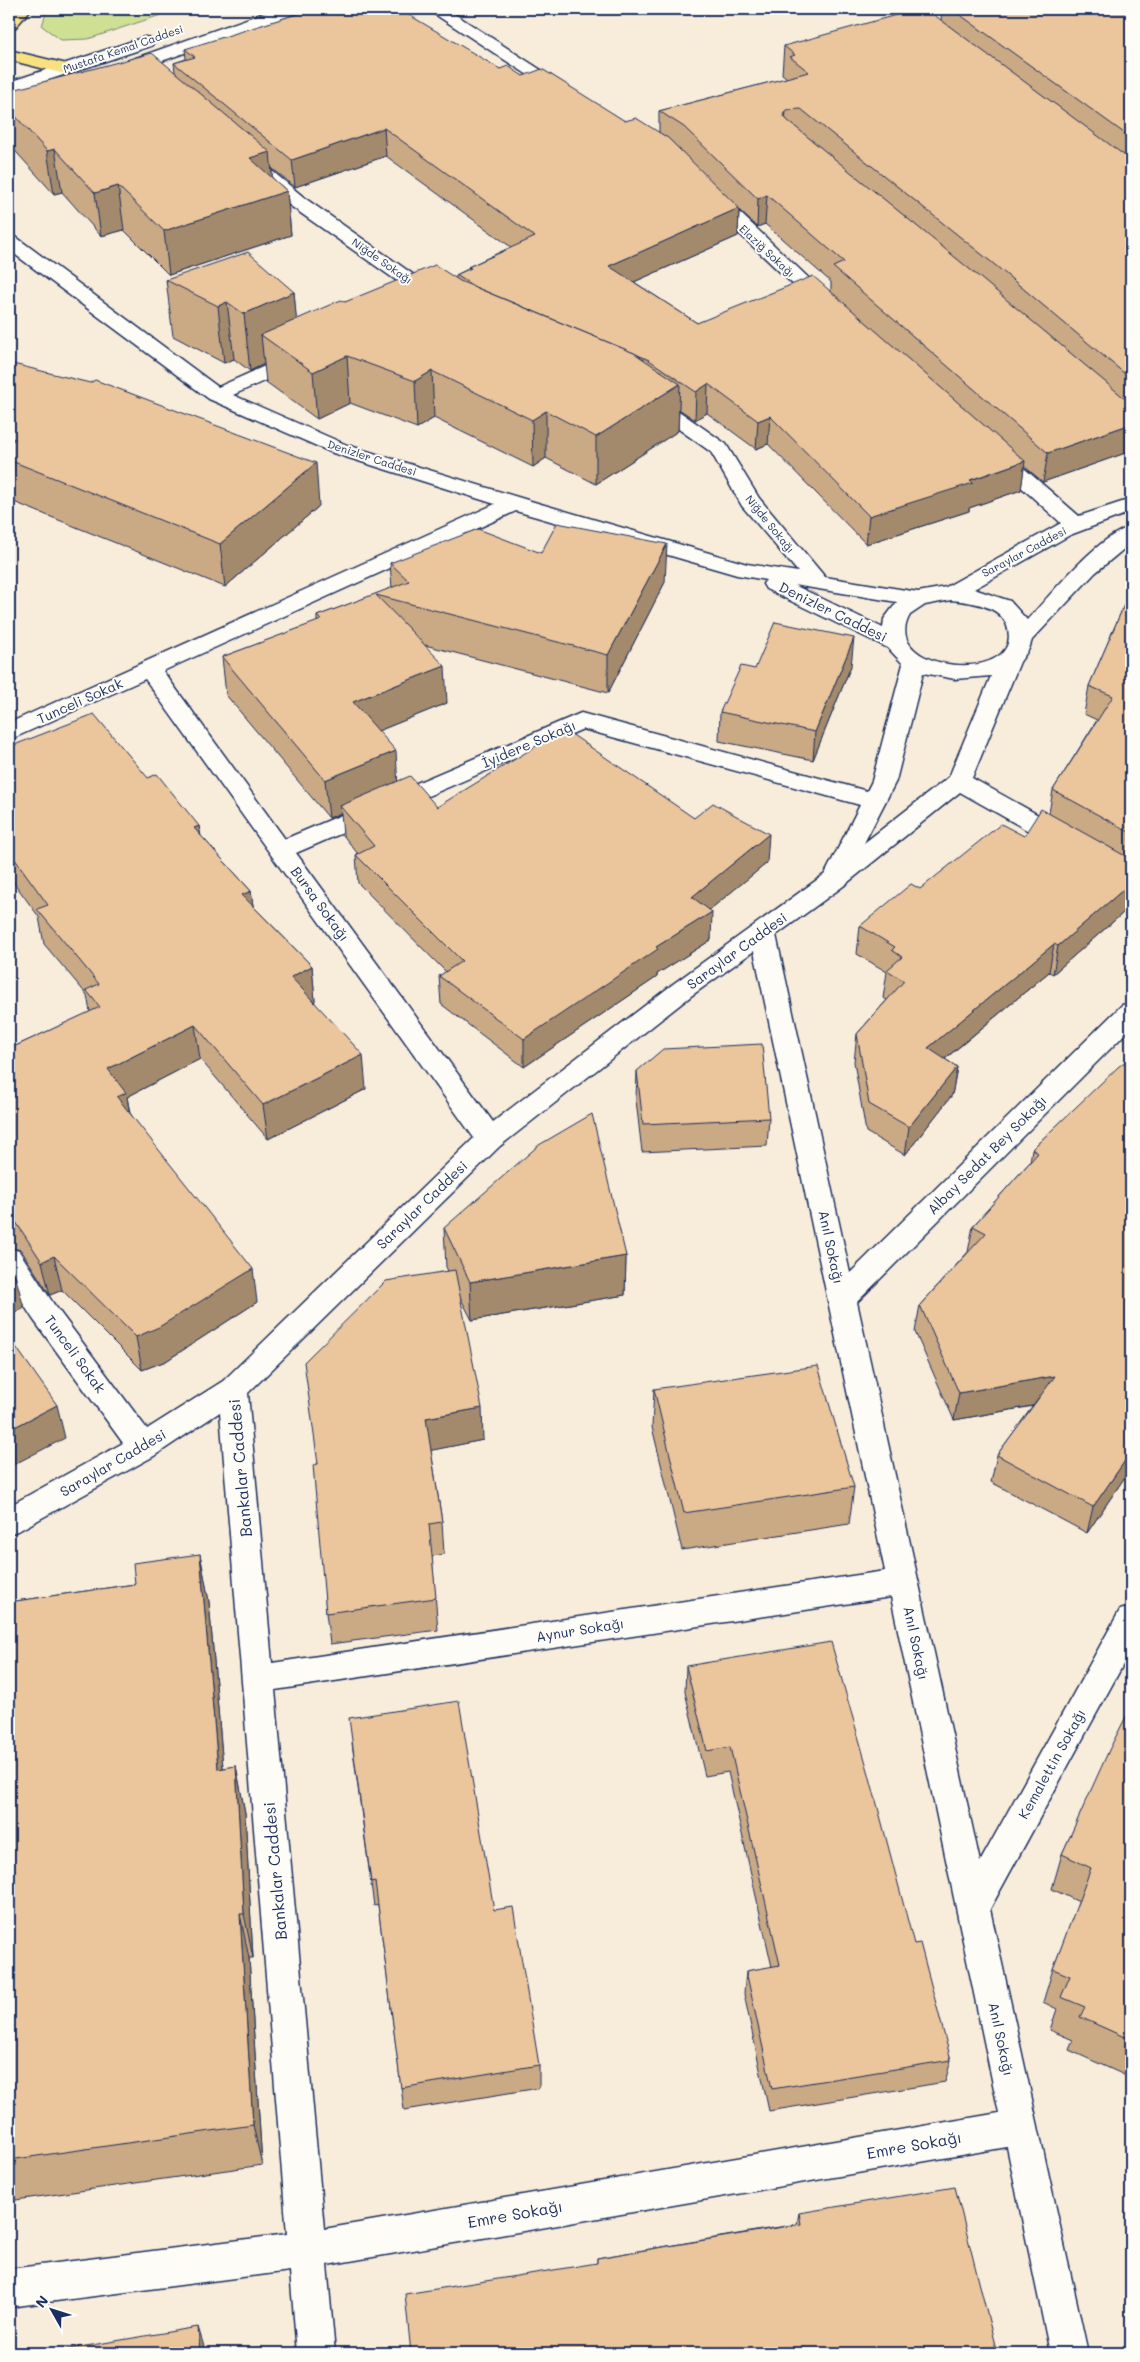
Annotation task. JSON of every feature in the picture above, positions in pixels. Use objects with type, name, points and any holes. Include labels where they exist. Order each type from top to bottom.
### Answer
[{"type":"main road","points":[[9,24],[22,9]]},
{"type":"main road","points":[[9,55],[68,77]]},
{"type":"street","name":"Mustafa Kemal Caddesi","points":[[108,73],[142,70],[291,9]]},
{"type":"street","points":[[436,9],[585,103]]},
{"type":"street","points":[[898,9],[946,44]]},
{"type":"street","name":"Mustafa Kemal Caddesi","points":[[26,100],[68,77],[156,38]]},
{"type":"street","name":"Mustafa Kemal Caddesi","points":[[9,88],[68,77]]},
{"type":"street","name":"Niğde Sokağı","points":[[248,161],[299,203],[432,303]]},
{"type":"street","name":"Elaziğ Sokağı","points":[[700,186],[842,320]]},
{"type":"street","name":"Denizler Caddesi","points":[[9,220],[39,262]]},
{"type":"street","name":"Denizler Caddesi","points":[[9,241],[216,395],[340,449],[745,570],[918,599]]},
{"type":"street","points":[[216,395],[316,350]]},
{"type":"street","name":"Niğde Sokağı","points":[[633,391],[719,448],[750,501],[818,582]]},
{"type":"street","points":[[981,442],[1076,525]]},
{"type":"street","name":"Tunceli Sokak","points":[[9,732],[150,670],[516,503]]},
{"type":"street","name":"Saraylar Caddesi","points":[[918,599],[951,593],[1051,536],[1131,505]]},
{"type":"street","points":[[1021,638],[1046,614],[1076,580],[1121,539],[1131,533]]},
{"type":"street","name":"Denizler Caddesi","points":[[745,570],[896,643],[903,652],[915,661]]},
{"type":"street","points":[[915,661],[933,669],[953,673],[984,670],[1009,660],[1018,650],[1021,638],[1019,624],[1009,612],[972,595],[951,593]]},
{"type":"street","points":[[896,643],[892,630],[895,618],[904,607],[918,599]]},
{"type":"street","name":"Saraylar Caddesi","points":[[9,1521],[143,1447],[234,1389],[490,1139],[682,990],[833,881],[959,781],[1009,660]]},
{"type":"street","name":"Saraylar Caddesi","points":[[833,881],[884,781],[915,661]]},
{"type":"street","name":"Bursa Sokağı","points":[[150,670],[490,1139]]},
{"type":"street","name":"İyidere Sokağı","points":[[281,850],[581,721],[874,801]]},
{"type":"street","points":[[959,781],[1131,878]]},
{"type":"street","name":"Anıl Sokağı","points":[[763,933],[1069,2353]]},
{"type":"street","name":"Albay Sedat Bey Sokağı","points":[[842,1299],[1131,1012]]},
{"type":"street","name":"Tunceli Sokak","points":[[9,1260],[43,1311],[143,1447]]},
{"type":"street","name":"Bankalar Caddesi","points":[[234,1389],[316,2353]]},
{"type":"street","name":"Aynur Sokağı","points":[[258,1679],[903,1582]]},
{"type":"street","name":"Kemalettin Sokağı","points":[[973,1908],[1131,1620]]},
{"type":"street","name":"Emre Sokağı","points":[[9,2288],[307,2250],[1019,2127]]},
{"type":"green space","points":[[47,9],[179,9],[88,39],[61,40],[42,26]]},
{"type":"building","points":[[313,9],[399,9],[500,69],[508,66],[523,76],[542,69],[625,121],[636,118],[668,138],[739,208],[609,266],[697,323],[813,276],[1025,461],[970,480],[973,483],[869,516],[770,416],[758,421],[708,384],[696,392],[649,360],[475,287],[456,275],[471,268],[468,267],[535,237],[384,128],[292,160],[174,63],[195,57],[185,49]]},
{"type":"building","points":[[918,9],[926,9],[1131,159],[1131,379],[995,265],[801,109],[786,110],[783,115],[1131,402],[1131,424],[1048,453],[833,267],[844,262],[767,195],[758,199],[684,127],[659,111],[809,72],[790,57],[795,55],[784,46]]},
{"type":"building","points":[[952,9],[1131,9],[1131,138]]},
{"type":"building","points":[[152,53],[270,152],[250,158],[287,191],[164,231],[118,186],[95,193],[55,149],[47,151],[9,109],[9,91]]},
{"type":"building","points":[[248,252],[294,292],[244,314],[227,302],[218,306],[166,280]]},
{"type":"building","points":[[435,265],[460,281],[634,353],[680,384],[596,437],[546,411],[532,420],[432,371],[415,381],[347,356],[313,372],[261,335],[341,300],[345,302]]},
{"type":"building","points":[[9,363],[90,383],[95,380],[316,463],[220,544],[9,460],[9,444],[15,439],[9,438]]},
{"type":"building","points":[[557,523],[667,544],[608,655],[376,595],[445,666],[353,702],[396,751],[325,780],[222,657],[321,620],[317,616],[409,581],[390,563],[478,529],[541,553]]},
{"type":"building","points":[[1131,589],[1131,833],[1053,790],[1113,696],[1089,686]]},
{"type":"building","points":[[775,622],[854,638],[815,732],[720,712],[741,666],[755,669]]},
{"type":"building","points":[[94,714],[148,778],[157,774],[199,826],[194,828],[251,891],[242,895],[312,966],[291,977],[363,1055],[263,1105],[195,1025],[108,1069],[126,1093],[117,1097],[253,1269],[159,1327],[136,1337],[54,1256],[42,1262],[12,1216],[9,1215],[9,1049],[100,1007],[86,990],[99,984],[37,909],[48,905],[9,851],[9,747]]},
{"type":"building","points":[[564,729],[694,818],[713,803],[769,834],[692,897],[712,912],[656,947],[658,949],[524,1039],[439,976],[462,961],[356,855],[374,846],[340,806],[410,776],[437,807]]},
{"type":"building","points":[[1041,809],[1131,858],[1131,883],[1058,946],[1054,944],[928,1048],[957,1067],[909,1127],[869,1104],[857,1034],[904,981],[887,970],[902,957],[892,950],[895,947],[860,926],[911,884],[920,889],[1001,824],[1024,836]]},
{"type":"building","points":[[762,1044],[769,1118],[643,1124],[637,1071],[663,1049]]},
{"type":"building","points":[[1131,1057],[1131,1452],[1093,1507],[997,1455],[1055,1376],[959,1393],[920,1305],[986,1233],[973,1226],[1038,1153],[1032,1149],[1118,1067]]},
{"type":"building","points":[[592,1114],[626,1256],[470,1282],[444,1228],[539,1145]]},
{"type":"building","points":[[9,1264],[15,1275],[9,1278]]},
{"type":"building","points":[[455,1270],[482,1408],[426,1418],[442,1522],[429,1524],[436,1598],[326,1613],[313,1465],[318,1464],[304,1362],[386,1281]]},
{"type":"building","points":[[9,1337],[57,1405],[9,1430]]},
{"type":"building","points":[[818,1366],[854,1487],[684,1513],[654,1389]]},
{"type":"building","points":[[200,1554],[218,1769],[236,1766],[244,1914],[240,1914],[253,2125],[9,2160],[9,1602],[135,1584],[133,1563]]},
{"type":"building","points":[[831,1642],[869,1774],[914,1944],[920,1943],[951,2060],[772,2089],[746,1971],[780,1965],[730,1747],[707,1751],[686,1666]]},
{"type":"building","points":[[459,1701],[494,1910],[513,1907],[539,2065],[401,2088],[375,1881],[371,1882],[349,1718]]},
{"type":"building","points":[[1131,1707],[1131,2040],[1080,2017],[1085,2007],[1061,1997],[1070,1976],[1053,1969],[1091,1868],[1062,1854],[1110,1748]]},
{"type":"building","points":[[955,2187],[997,2353],[411,2353],[405,2294],[597,2263],[597,2258],[801,2224],[799,2213]]},
{"type":"building","points":[[198,2327],[200,2353],[45,2353]]}]
